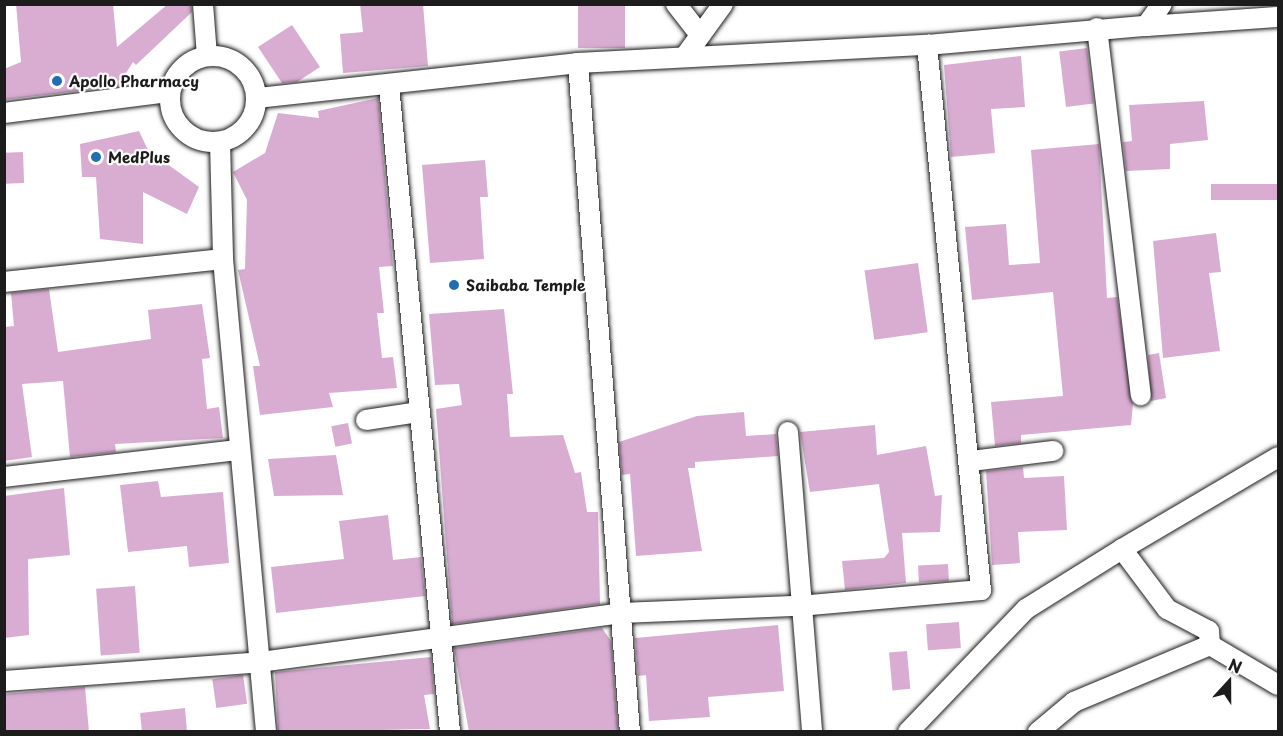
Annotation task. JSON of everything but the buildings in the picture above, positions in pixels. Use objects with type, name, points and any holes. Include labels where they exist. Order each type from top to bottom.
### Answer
[{"type":"street","points":[[203,4],[207,56]]},
{"type":"street","points":[[676,4],[700,36]]},
{"type":"street","points":[[686,55],[723,4]]},
{"type":"street","points":[[1146,26],[1162,4]]},
{"type":"street","points":[[257,98],[578,63],[686,55],[927,45],[1097,28],[1278,17]]},
{"type":"street","points":[[1097,28],[1141,395]]},
{"type":"street","points":[[4,681],[260,662],[621,613],[799,606],[981,590],[971,461],[927,45]]},
{"type":"street","points":[[207,56],[241,65],[257,98],[247,127],[220,142],[187,133],[175,120],[168,92],[179,72],[207,56]]},
{"type":"street","points":[[578,63],[630,732]]},
{"type":"street","points":[[389,85],[450,732]]},
{"type":"street","points":[[4,113],[168,92]]},
{"type":"street","points":[[220,142],[223,259],[238,450],[266,732]]},
{"type":"street","points":[[4,282],[223,259]]},
{"type":"street","points":[[366,420],[419,412]]},
{"type":"street","points":[[788,432],[799,606],[812,732]]},
{"type":"street","points":[[4,477],[238,450]]},
{"type":"street","points":[[971,461],[1053,451]]},
{"type":"street","points":[[908,732],[1026,609],[1278,457]]},
{"type":"street","points":[[1122,549],[1167,609],[1209,631],[1210,645]]},
{"type":"street","points":[[1210,645],[1278,685]]},
{"type":"street","points":[[1038,732],[1074,702],[1210,645]]},
{"type":"place","name":"Apollo Pharmacy","points":[[57,81]]},
{"type":"place","name":"MedPlus","points":[[96,157]]},
{"type":"place","name":"Saibaba Temple","points":[[454,285]]}]
